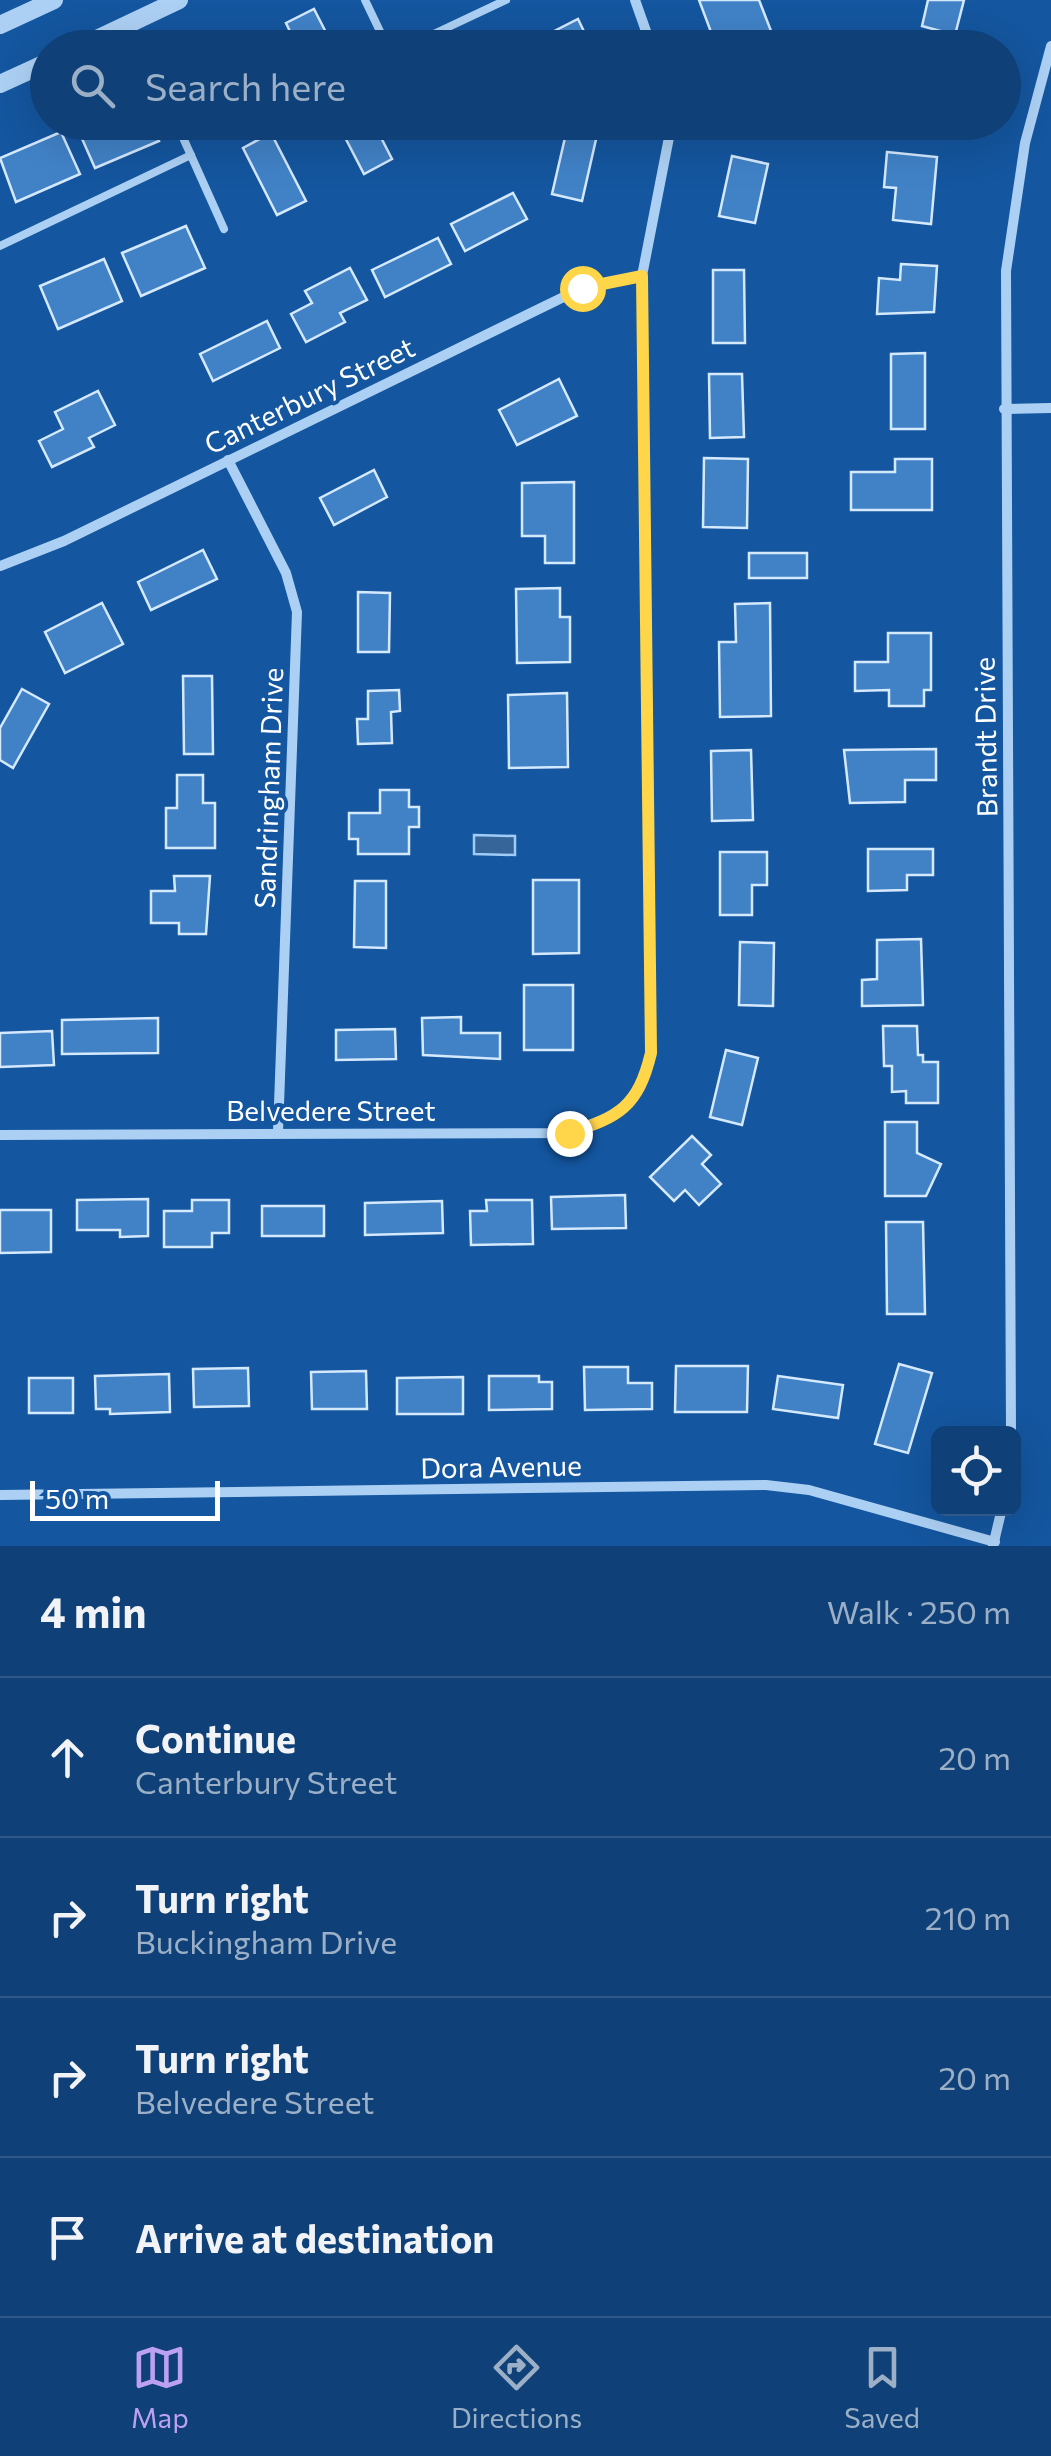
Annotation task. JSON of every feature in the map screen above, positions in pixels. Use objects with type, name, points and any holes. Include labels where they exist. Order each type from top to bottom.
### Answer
[{"type":"street","points":[[0,25],[54,0]]},
{"type":"street","points":[[116,30],[179,0]]},
{"type":"street","points":[[635,0],[646,30]]},
{"type":"street","name":"Brandt Drive","points":[[1011,1426],[1006,271],[1014,203],[1051,46]]},
{"type":"street","points":[[0,84],[30,70]]},
{"type":"street","points":[[642,276],[668,140]]},
{"type":"street","name":"Canterbury Street","points":[[0,566],[64,541],[582,288],[642,276]]},
{"type":"street","name":"Belvedere Street","points":[[0,1136],[569,1133],[623,1111],[644,1083],[651,1053],[642,276]]},
{"type":"street","points":[[1004,409],[1051,408]]},
{"type":"street","name":"Sandringham Drive","points":[[228,460],[286,573],[297,612],[278,1132]]},
{"type":"street","name":"Dora Avenue","points":[[0,1494],[766,1485],[809,1490],[994,1544]]},
{"type":"street","points":[[994,1544],[1000,1516]]},
{"type":"lane","points":[[365,0],[379,30]]},
{"type":"lane","points":[[442,30],[506,0]]},
{"type":"lane","points":[[184,140],[224,229]]},
{"type":"lane","points":[[0,246],[191,155]]},
{"type":"water","points":[[474,835],[515,836],[515,855],[474,854]]},
{"type":"building","points":[[699,0],[759,0],[771,30],[710,30]]},
{"type":"building","points":[[928,0],[964,0],[956,30],[922,26]]},
{"type":"building","points":[[314,9],[325,30],[289,30],[286,23]]},
{"type":"building","points":[[578,19],[583,30],[556,30]]},
{"type":"building","points":[[42,140],[65,140],[80,174],[16,202],[0,158]]},
{"type":"building","points":[[83,140],[159,140],[159,141],[95,168]]},
{"type":"building","points":[[258,140],[275,140],[306,201],[277,215],[243,148]]},
{"type":"building","points":[[346,140],[382,140],[392,159],[364,174]]},
{"type":"building","points":[[564,140],[596,140],[582,201],[552,194]]},
{"type":"building","points":[[887,152],[937,157],[931,224],[893,220],[896,188],[884,187]]},
{"type":"building","points":[[732,156],[768,164],[755,223],[719,216]]},
{"type":"building","points":[[513,193],[527,219],[465,251],[451,224]]},
{"type":"building","points":[[186,226],[205,268],[141,296],[122,253]]},
{"type":"building","points":[[438,238],[451,264],[385,297],[372,270]]},
{"type":"building","points":[[104,259],[122,301],[58,329],[40,286]]},
{"type":"building","points":[[901,264],[937,266],[934,312],[877,314],[879,278],[900,280]]},
{"type":"building","points":[[350,268],[367,300],[340,313],[345,322],[306,342],[291,314],[312,303],[305,291]]},
{"type":"building","points":[[713,270],[744,270],[745,343],[713,343]]},
{"type":"building","points":[[267,321],[280,348],[213,381],[200,354]]},
{"type":"building","points":[[925,353],[925,429],[891,429],[891,354]]},
{"type":"building","points":[[709,374],[742,374],[744,437],[710,438]]},
{"type":"building","points":[[559,379],[577,416],[517,445],[499,410]]},
{"type":"building","points":[[98,391],[115,425],[89,438],[94,447],[52,467],[39,441],[63,429],[55,412]]},
{"type":"building","points":[[704,458],[748,459],[747,528],[703,527]]},
{"type":"building","points":[[895,459],[932,459],[932,510],[851,510],[851,472],[895,472]]},
{"type":"building","points":[[374,470],[387,497],[334,525],[320,498]]},
{"type":"building","points":[[574,482],[574,563],[545,563],[545,536],[522,536],[522,483]]},
{"type":"building","points":[[203,550],[217,579],[151,610],[138,582]]},
{"type":"building","points":[[749,553],[807,553],[807,578],[749,578]]},
{"type":"building","points":[[560,588],[560,617],[570,617],[570,662],[517,663],[516,589]]},
{"type":"building","points":[[358,592],[390,593],[389,652],[358,652]]},
{"type":"building","points":[[102,603],[123,644],[65,673],[45,632]]},
{"type":"building","points":[[770,603],[771,716],[720,717],[719,642],[736,642],[735,604]]},
{"type":"building","points":[[888,633],[931,633],[931,690],[924,690],[924,706],[889,706],[889,690],[855,691],[855,662],[888,662]]},
{"type":"building","points":[[183,676],[212,676],[213,754],[184,754]]},
{"type":"building","points":[[22,689],[49,704],[13,768],[0,760],[0,728]]},
{"type":"building","points":[[399,690],[400,711],[391,712],[392,743],[358,744],[357,719],[368,719],[368,691]]},
{"type":"building","points":[[567,693],[568,767],[509,768],[508,695]]},
{"type":"building","points":[[936,749],[936,780],[905,780],[905,802],[850,803],[844,750]]},
{"type":"building","points":[[751,750],[753,820],[712,821],[711,751]]},
{"type":"building","points":[[177,775],[203,775],[203,803],[215,803],[215,848],[166,848],[166,808],[177,808]]},
{"type":"building","points":[[380,790],[409,790],[409,807],[419,807],[419,827],[409,827],[409,854],[358,854],[358,839],[349,839],[349,813],[380,813]]},
{"type":"building","points":[[868,849],[933,849],[933,875],[907,875],[907,890],[868,891]]},
{"type":"building","points":[[720,852],[767,852],[767,885],[752,885],[752,915],[720,915]]},
{"type":"building","points":[[174,876],[210,876],[206,934],[179,934],[179,923],[151,923],[151,891],[175,891]]},
{"type":"building","points":[[533,880],[579,880],[579,953],[533,954]]},
{"type":"building","points":[[355,881],[386,881],[386,948],[354,947]]},
{"type":"building","points":[[921,939],[923,1005],[862,1006],[862,980],[877,979],[877,940]]},
{"type":"building","points":[[740,942],[774,943],[773,1006],[739,1005]]},
{"type":"building","points":[[524,985],[573,985],[573,1050],[524,1050]]},
{"type":"building","points":[[461,1017],[461,1033],[500,1033],[500,1059],[423,1055],[422,1018]]},
{"type":"building","points":[[158,1018],[158,1053],[62,1054],[62,1020]]},
{"type":"building","points":[[883,1026],[917,1026],[918,1055],[923,1055],[923,1062],[938,1062],[938,1103],[906,1103],[906,1091],[892,1092],[892,1066],[884,1066]]},
{"type":"building","points":[[395,1029],[396,1059],[336,1060],[336,1030]]},
{"type":"building","points":[[52,1031],[54,1065],[0,1067],[0,1033]]},
{"type":"building","points":[[726,1050],[758,1058],[742,1125],[710,1117]]},
{"type":"building","points":[[885,1122],[917,1122],[917,1153],[941,1164],[926,1196],[885,1196]]},
{"type":"building","points":[[692,1136],[711,1155],[702,1164],[721,1184],[699,1205],[685,1190],[674,1201],[650,1177]]},
{"type":"building","points":[[625,1195],[626,1228],[552,1229],[551,1197]]},
{"type":"building","points":[[148,1199],[148,1236],[120,1237],[120,1230],[77,1230],[77,1200]]},
{"type":"building","points":[[192,1200],[229,1200],[229,1233],[212,1233],[212,1247],[164,1247],[164,1211],[192,1211]]},
{"type":"building","points":[[486,1200],[532,1200],[533,1244],[471,1245],[470,1211],[487,1211]]},
{"type":"building","points":[[442,1201],[443,1233],[365,1235],[365,1203]]},
{"type":"building","points":[[262,1206],[324,1206],[324,1236],[262,1236]]},
{"type":"building","points":[[0,1210],[51,1210],[51,1252],[0,1253]]},
{"type":"building","points":[[886,1222],[923,1222],[925,1314],[887,1314]]},
{"type":"building","points":[[899,1364],[932,1373],[908,1453],[875,1444]]},
{"type":"building","points":[[676,1366],[748,1366],[747,1412],[675,1412]]},
{"type":"building","points":[[584,1367],[628,1367],[628,1383],[652,1383],[652,1409],[585,1410]]},
{"type":"building","points":[[248,1368],[249,1406],[194,1407],[193,1369]]},
{"type":"building","points":[[366,1371],[367,1409],[312,1409],[311,1372]]},
{"type":"building","points":[[169,1374],[170,1412],[110,1414],[110,1409],[96,1409],[95,1376]]},
{"type":"building","points":[[489,1376],[539,1376],[539,1382],[552,1382],[552,1409],[489,1410]]},
{"type":"building","points":[[778,1376],[843,1385],[838,1418],[773,1409]]},
{"type":"building","points":[[463,1377],[463,1414],[397,1414],[397,1378]]},
{"type":"building","points":[[29,1378],[73,1378],[73,1413],[29,1413]]},
{"type":"route","points":[[569,1133],[623,1111],[644,1083],[651,1053],[642,276],[582,288]]}]
